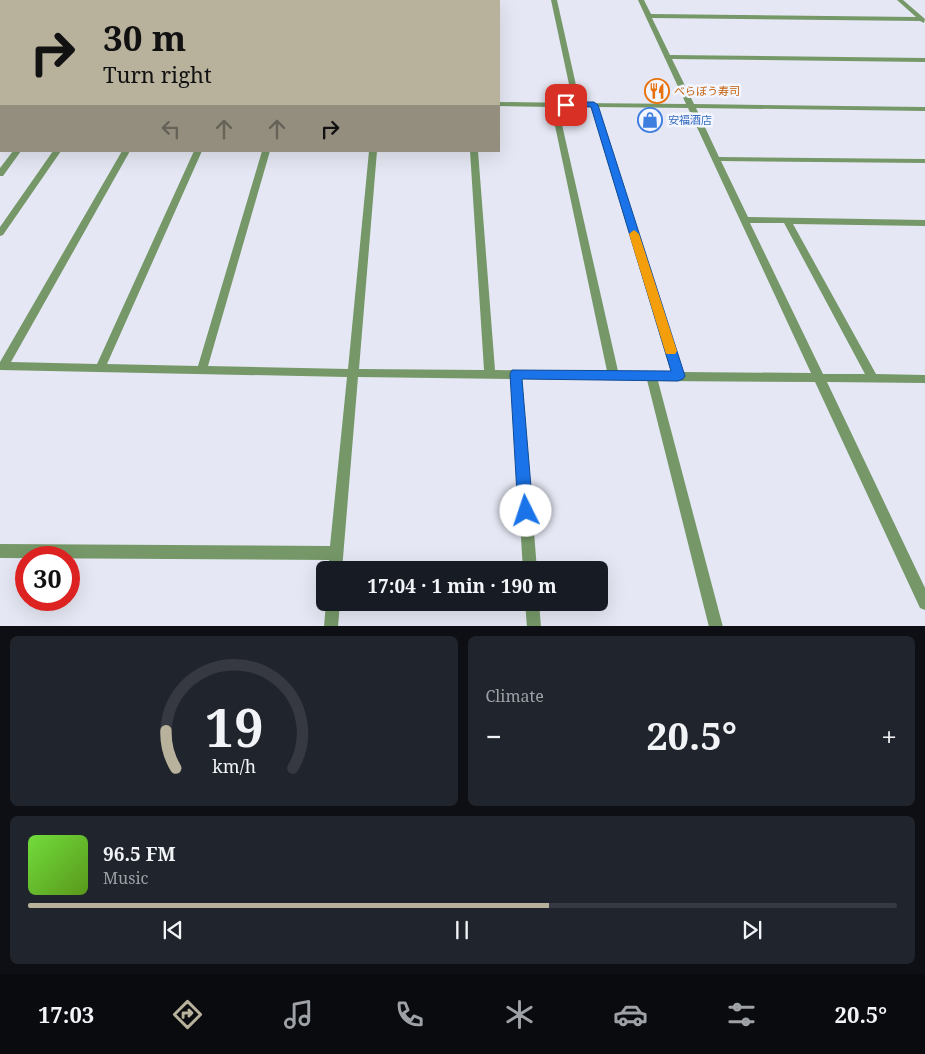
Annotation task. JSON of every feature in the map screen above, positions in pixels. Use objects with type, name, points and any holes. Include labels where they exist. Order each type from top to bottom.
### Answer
[{"type":"street","points":[[554,0],[577,105]]},
{"type":"street","points":[[641,0],[925,603]]},
{"type":"street","points":[[900,0],[924,18]]},
{"type":"street","points":[[648,16],[924,18]]},
{"type":"street","points":[[668,57],[925,60]]},
{"type":"street","points":[[500,104],[925,109]]},
{"type":"street","points":[[554,104],[613,375]]},
{"type":"street","points":[[594,105],[678,376]]},
{"type":"street","points":[[0,174],[16,152]]},
{"type":"street","points":[[0,233],[56,152]]},
{"type":"street","points":[[125,152],[2,366],[353,373],[925,379]]},
{"type":"street","points":[[100,368],[198,152]]},
{"type":"street","points":[[202,370],[266,152]]},
{"type":"street","points":[[336,561],[373,152]]},
{"type":"street","points":[[474,152],[490,374]]},
{"type":"street","points":[[716,159],[925,161]]},
{"type":"street","points":[[744,220],[925,223]]},
{"type":"street","points":[[787,221],[874,378]]},
{"type":"street","points":[[516,374],[529,561]]},
{"type":"street","points":[[651,375],[716,626]]},
{"type":"street","points":[[0,551],[336,553]]},
{"type":"street","points":[[331,626],[332,611]]},
{"type":"street","points":[[533,611],[534,626]]},
{"type":"slow traffic","points":[[634,234],[671,351]]},
{"type":"place","name":"べらぼう寿司","points":[[657,91]]},
{"type":"place","name":"安福酒店","points":[[650,120]]},
{"type":"route","points":[[526,511],[516,374],[678,376],[594,105],[566,105]]}]
